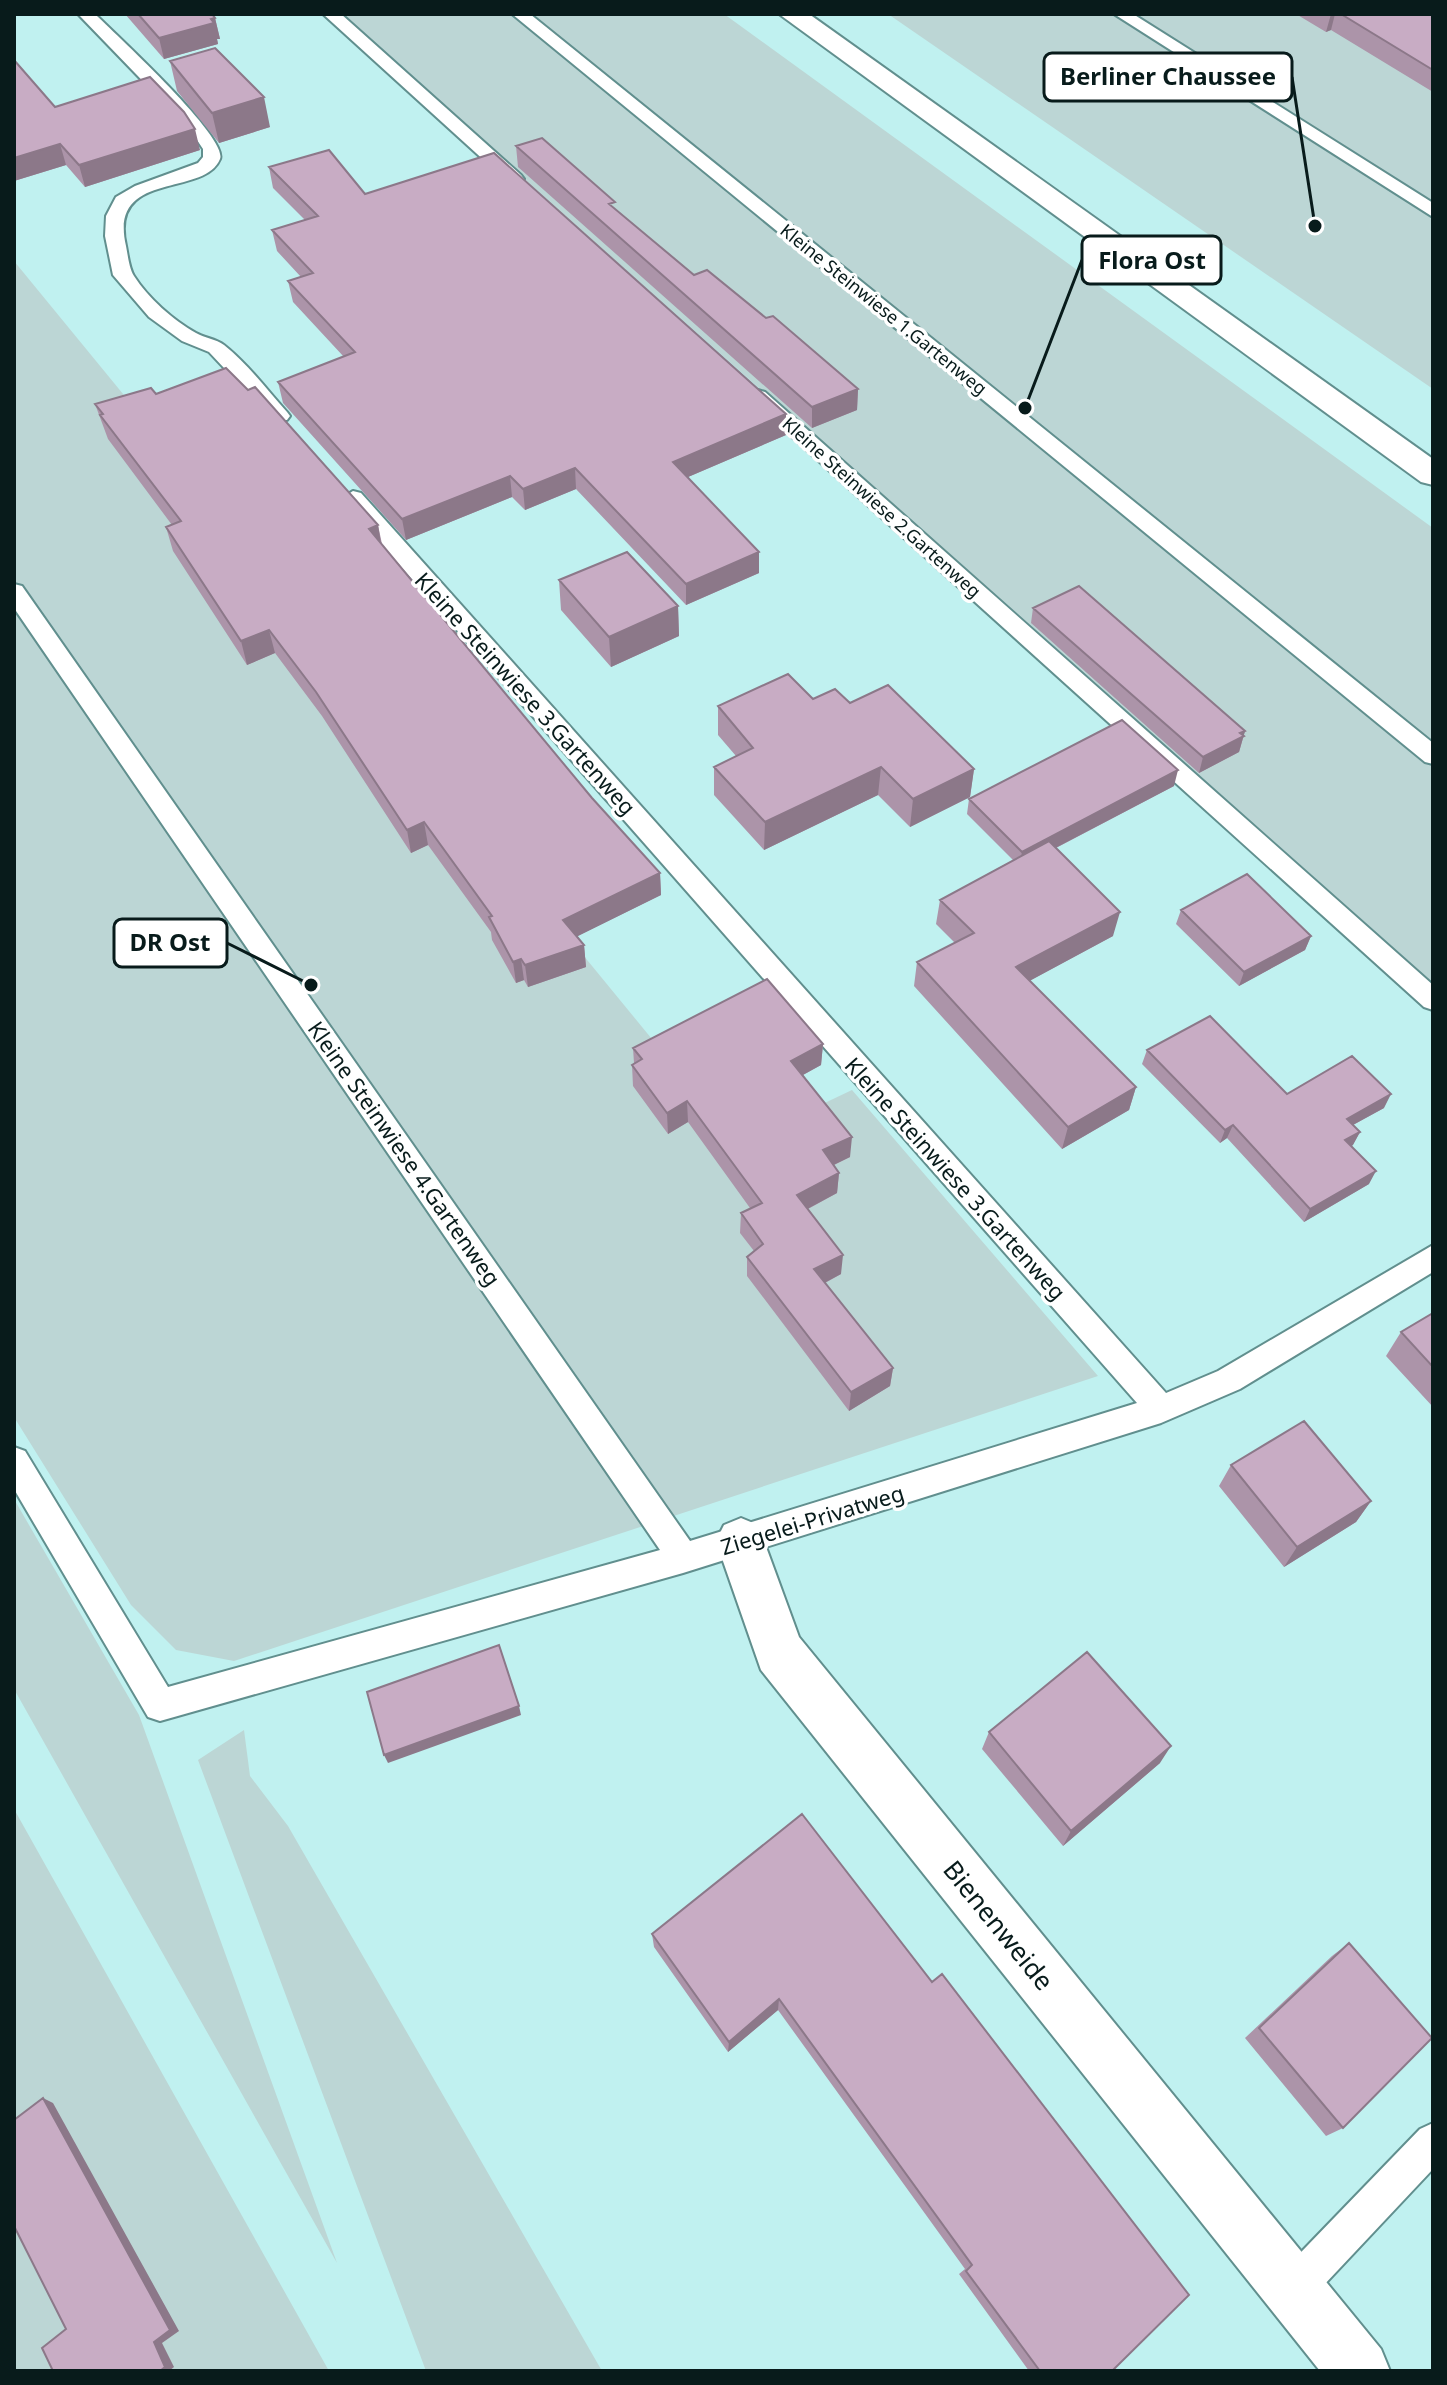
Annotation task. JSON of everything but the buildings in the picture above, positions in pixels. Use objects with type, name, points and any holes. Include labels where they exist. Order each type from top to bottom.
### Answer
[{"type":"main road","points":[[792,14],[1433,475]]},
{"type":"main road","name":"Bienenweide","points":[[741,1541],[779,1652],[1359,2371]]},
{"type":"lane","points":[[86,14],[184,113],[212,149],[212,158],[204,167],[133,193],[117,208],[114,236],[123,275],[156,313],[189,337],[216,348],[301,439]]},
{"type":"lane","points":[[331,14],[533,194]]},
{"type":"lane","name":"Kleine Steinwiese 1.Gartenweg","points":[[520,14],[1433,756]]},
{"type":"lane","points":[[1122,14],[1433,211]]},
{"type":"lane","name":"Kleine Steinwiese 2.Gartenweg","points":[[746,385],[1433,1000]]},
{"type":"lane","name":"Kleine Steinwiese 3.Gartenweg","points":[[332,475],[1161,1409]]},
{"type":"lane","name":"Kleine Steinwiese 4.Gartenweg","points":[[14,591],[629,1474],[683,1558]]},
{"type":"lane","name":"Ziegelei-Privatweg","points":[[14,1461],[160,1705],[741,1541],[1161,1409],[1229,1380],[1433,1257]]},
{"type":"lane","points":[[1293,2289],[1433,2142]]},
{"type":"shaded area","points":[[338,14],[724,14],[1433,528],[1433,987]]},
{"type":"shaded area","points":[[888,14],[1348,14],[1433,64],[1433,389]]},
{"type":"shaded area","points":[[14,261],[738,1144],[852,1090],[1098,1376],[234,1661],[176,1650],[131,1605],[14,1417]]},
{"type":"shaded area","points":[[14,1499],[139,1715],[337,2263],[14,1689]]},
{"type":"shaded area","points":[[244,1730],[250,1776],[288,1826],[602,2371],[426,2371],[198,1760]]},
{"type":"shaded area","points":[[14,1809],[329,2371],[14,2371]]},
{"type":"place","name":"Berliner Chaussee","points":[[1315,226]]},
{"type":"place","name":"Flora Ost","points":[[1025,408]]},
{"type":"place","name":"DR Ost","points":[[311,985]]}]
